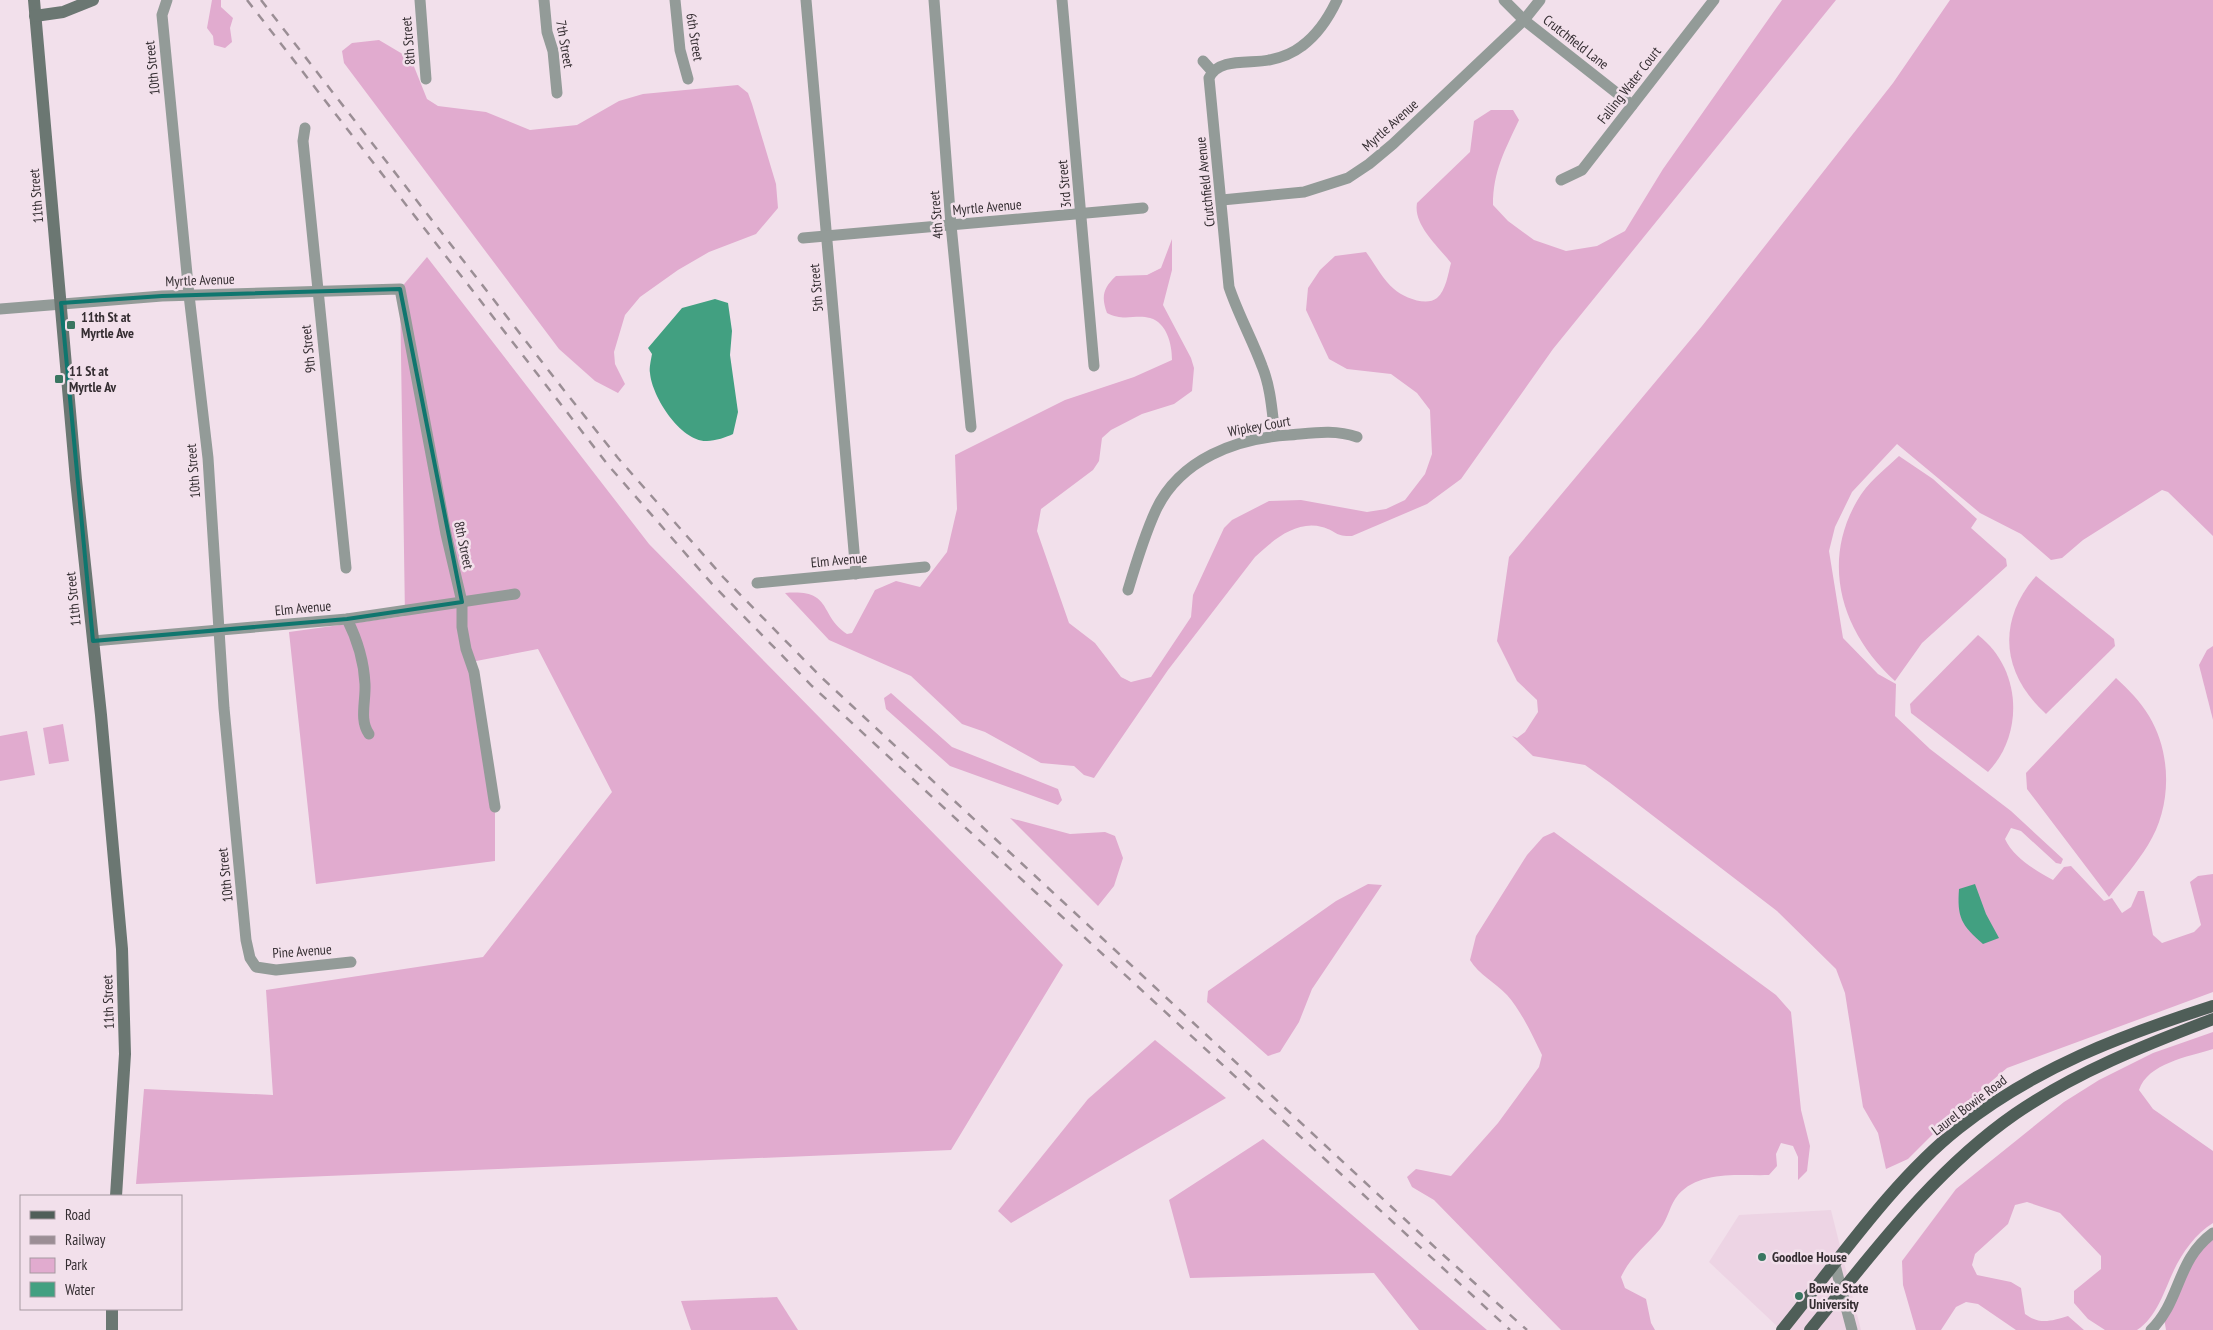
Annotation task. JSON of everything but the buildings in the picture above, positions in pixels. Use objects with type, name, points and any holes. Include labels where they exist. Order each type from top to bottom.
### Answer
[{"type":"main road","name":"11th Street","points":[[34,0],[117,889],[124,991],[125,1054],[116,1195]]},
{"type":"main road","points":[[35,16],[63,12],[93,0]]},
{"type":"main road","name":"Laurel Bowie Road","points":[[1782,1330],[1868,1222],[1927,1157],[1958,1129],[1988,1106],[2027,1081],[2069,1059],[2149,1027],[2213,1006]]},
{"type":"main road","points":[[1810,1330],[1926,1191],[1955,1162],[2016,1114],[2078,1076],[2136,1048],[2213,1019]]},
{"type":"main road","points":[[112,1310],[112,1330]]},
{"type":"street","name":"10th Street","points":[[166,0],[162,15],[189,295],[208,458],[219,631],[246,940],[250,958],[256,967]]},
{"type":"street","name":"8th Street","points":[[420,0],[426,79]]},
{"type":"street","name":"7th Street","points":[[544,0],[547,32],[553,51],[557,93]]},
{"type":"street","name":"6th Street","points":[[675,0],[680,50],[688,79]]},
{"type":"street","name":"5th Street","points":[[806,0],[856,574]]},
{"type":"street","name":"4th Street","points":[[934,0],[951,225],[971,427]]},
{"type":"street","name":"3rd Street","points":[[1062,0],[1094,366]]},
{"type":"street","points":[[1203,61],[1212,71],[1230,64],[1270,60],[1302,46],[1317,32],[1337,0]]},
{"type":"street","name":"Crutchfield Lane","points":[[1504,0],[1524,20],[1632,105]]},
{"type":"street","name":"Myrtle Avenue","points":[[1222,200],[1304,192],[1348,178],[1393,144],[1524,20],[1540,0]]},
{"type":"street","name":"Falling Water Court","points":[[1560,180],[1582,170],[1714,0]]},
{"type":"street","name":"Crutchfield Avenue","points":[[1212,71],[1209,78],[1229,287],[1265,374],[1276,436]]},
{"type":"street","name":"9th Street","points":[[305,128],[302,141],[346,568]]},
{"type":"street","name":"Myrtle Avenue","points":[[803,238],[1143,208]]},
{"type":"street","name":"Myrtle Avenue","points":[[0,309],[189,295],[400,289]]},
{"type":"street","name":"8th Street","points":[[400,289],[446,534],[462,602],[462,627],[466,649],[474,672],[496,807]]},
{"type":"street","name":"Wipkey Court","points":[[1128,590],[1136,562],[1156,509],[1182,475],[1202,459],[1225,447],[1276,436],[1341,431],[1357,437]]},
{"type":"street","name":"Elm Avenue","points":[[757,583],[925,568]]},
{"type":"street","name":"Elm Avenue","points":[[93,641],[347,619],[515,594]]},
{"type":"street","points":[[347,619],[360,653],[365,683],[364,726],[370,734]]},
{"type":"street","name":"Pine Avenue","points":[[256,967],[276,970],[351,962]]},
{"type":"street","points":[[2150,1330],[2159,1321],[2170,1303],[2190,1256],[2213,1233]]},
{"type":"street","points":[[1835,1264],[1852,1330]]},
{"type":"highlighted area","points":[[400,289],[462,602],[347,619],[93,641],[61,303],[162,296]]},
{"type":"shaded area","name":"Bowie State University","points":[[1831,1210],[1861,1330],[1781,1330],[1709,1262],[1739,1215]]},
{"type":"green space","points":[[212,0],[221,0],[221,7],[233,18],[230,28],[232,42],[225,48],[214,45],[213,36],[207,28]]},
{"type":"green space","points":[[1782,0],[1836,0],[1553,349],[1461,479],[1427,504],[1352,536],[1338,534],[1322,527],[1303,526],[1285,533],[1269,545],[1255,557],[1168,670],[1094,778],[1084,775],[1074,766],[1041,763],[985,732],[962,724],[911,676],[829,640],[785,593],[801,593],[819,599],[838,627],[847,634],[852,633],[875,590],[896,581],[920,587],[947,552],[957,509],[955,455],[1065,400],[1134,377],[1172,360],[1170,341],[1161,324],[1150,318],[1119,317],[1107,313],[1104,293],[1116,276],[1147,275],[1161,268],[1172,239],[1172,270],[1163,305],[1191,358],[1194,368],[1192,391],[1174,404],[1142,414],[1111,430],[1102,438],[1099,461],[1093,470],[1041,509],[1037,531],[1069,623],[1095,643],[1121,677],[1131,682],[1151,677],[1191,617],[1193,595],[1224,528],[1232,520],[1269,501],[1301,500],[1367,512],[1386,509],[1405,500],[1425,474],[1432,454],[1430,410],[1417,393],[1391,374],[1347,369],[1329,359],[1306,310],[1308,288],[1320,270],[1335,256],[1366,252],[1386,281],[1398,292],[1409,298],[1427,302],[1437,298],[1445,286],[1451,263],[1423,227],[1417,211],[1417,203],[1470,152],[1474,121],[1491,110],[1513,110],[1519,120],[1501,161],[1495,182],[1493,205],[1508,221],[1534,240],[1566,251],[1597,246],[1625,231],[1663,169]]},
{"type":"green space","points":[[1950,0],[2213,0],[2213,536],[2168,492],[2162,490],[2083,540],[2062,558],[2051,560],[2021,534],[1980,513],[1897,444],[1852,492],[1835,527],[1829,551],[1843,638],[1878,674],[1896,684],[1895,716],[1930,749],[2011,811],[2063,859],[2061,864],[2056,863],[2021,831],[2011,828],[2005,839],[2009,846],[2019,858],[2039,872],[2053,880],[2064,867],[2071,866],[2104,901],[2112,898],[2122,913],[2131,907],[2138,891],[2144,891],[2153,935],[2162,943],[2194,932],[2201,925],[2190,882],[2198,876],[2213,874],[2213,992],[2007,1068],[1952,1115],[1908,1159],[1886,1169],[1878,1133],[1863,1107],[1845,993],[1836,969],[1777,911],[1609,782],[1585,765],[1533,756],[1512,736],[1517,738],[1525,732],[1538,712],[1537,700],[1517,681],[1497,641],[1509,557],[1702,326],[1893,83]]},
{"type":"green space","points":[[379,40],[411,59],[427,99],[438,106],[486,112],[530,130],[577,125],[619,101],[643,94],[738,85],[748,93],[752,104],[776,184],[778,208],[756,234],[709,252],[678,270],[640,297],[625,315],[614,352],[615,364],[625,384],[618,393],[595,381],[559,349],[344,63],[342,51],[352,43]]},
{"type":"green space","points":[[427,257],[649,544],[1063,965],[951,1150],[136,1184],[144,1089],[273,1095],[266,990],[483,957],[612,792],[538,649],[471,662],[495,807],[495,861],[316,884],[289,632],[405,616],[400,289]]},
{"type":"green space","points":[[1899,456],[1933,479],[1977,519],[1971,528],[2006,559],[2007,566],[1922,643],[1895,681],[1862,642],[1850,620],[1839,574],[1840,550],[1846,525],[1857,501],[1871,483]]},
{"type":"green space","points":[[2036,576],[2114,639],[2115,646],[2046,714],[2031,698],[2020,682],[2013,665],[2010,647],[2010,629],[2014,611],[2023,593]]},
{"type":"green space","points":[[1978,635],[1992,649],[2003,665],[2010,683],[2013,701],[2008,739],[2000,756],[1988,772],[1911,713],[1910,704]]},
{"type":"green space","points":[[2213,646],[2213,720],[2199,665],[2207,650]]},
{"type":"green space","points":[[2116,678],[2142,705],[2157,731],[2165,763],[2166,781],[2162,814],[2156,830],[2139,858],[2109,897],[2027,789],[2026,773]]},
{"type":"green space","points":[[891,693],[952,747],[1058,789],[1062,800],[1058,805],[950,766],[886,709],[884,698]]},
{"type":"green space","points":[[63,724],[69,761],[49,764],[43,728]]},
{"type":"green space","points":[[27,731],[35,775],[0,781],[0,736]]},
{"type":"green space","points":[[1010,818],[1070,834],[1105,832],[1115,836],[1123,858],[1114,886],[1098,906]]},
{"type":"green space","points":[[1554,832],[1776,995],[1791,1012],[1801,1110],[1810,1146],[1807,1171],[1798,1180],[1798,1157],[1793,1146],[1781,1143],[1776,1154],[1777,1166],[1769,1175],[1733,1175],[1709,1178],[1697,1181],[1678,1195],[1660,1229],[1634,1257],[1621,1277],[1625,1288],[1646,1299],[1651,1323],[1655,1330],[1561,1330],[1434,1200],[1412,1187],[1407,1177],[1416,1169],[1451,1176],[1498,1123],[1539,1067],[1542,1055],[1517,1009],[1507,995],[1478,970],[1470,960],[1476,936],[1527,855],[1543,837]]},
{"type":"green space","points":[[1368,884],[1382,885],[1312,989],[1299,1022],[1280,1052],[1268,1056],[1207,1002],[1208,991],[1336,901]]},
{"type":"green space","points":[[2213,1032],[2213,1049],[2181,1058],[2160,1067],[2151,1073],[2139,1090],[2153,1109],[2213,1151],[2213,1223],[2201,1232],[2185,1250],[2155,1311],[2144,1325],[2137,1330],[2105,1330],[2088,1319],[2074,1303],[2074,1291],[2101,1269],[2101,1256],[2060,1213],[2027,1202],[2015,1205],[2008,1224],[1975,1254],[1972,1265],[1977,1275],[2011,1282],[2021,1288],[2025,1314],[2030,1317],[2046,1321],[2068,1316],[2084,1330],[2016,1330],[1978,1304],[1966,1302],[1956,1307],[1941,1330],[1916,1330],[1903,1285],[1902,1261],[1956,1189],[2064,1102],[2099,1080],[2153,1053]]},
{"type":"green space","points":[[1155,1040],[1226,1098],[1011,1223],[998,1211],[1088,1099]]},
{"type":"green space","points":[[1263,1139],[1487,1330],[1419,1330],[1374,1273],[1190,1278],[1169,1200]]},
{"type":"green space","points":[[2213,1232],[2213,1330],[2166,1330],[2164,1318],[2185,1264]]},
{"type":"green space","points":[[777,1297],[798,1330],[691,1330],[681,1301]]},
{"type":"water","points":[[715,299],[728,303],[732,331],[730,355],[738,412],[733,434],[721,439],[707,441],[687,434],[678,426],[662,405],[652,383],[650,369],[652,354],[648,348],[682,308]]},
{"type":"water","points":[[1975,884],[1986,914],[1999,938],[1983,944],[1965,926],[1959,907],[1959,889]]},
{"type":"railway","points":[[247,0],[608,465],[713,585],[812,686],[1510,1330]]},
{"type":"railway","points":[[261,0],[618,458],[723,577],[821,677],[1440,1252],[1527,1330]]},
{"type":"place","name":"11th St at Myrtle Ave","points":[[71,325]]},
{"type":"place","name":"11 St at Myrtle Av","points":[[59,379]]},
{"type":"place","name":"Goodloe House","points":[[1762,1257]]},
{"type":"place","name":"Bowie State University","points":[[1799,1296]]}]
